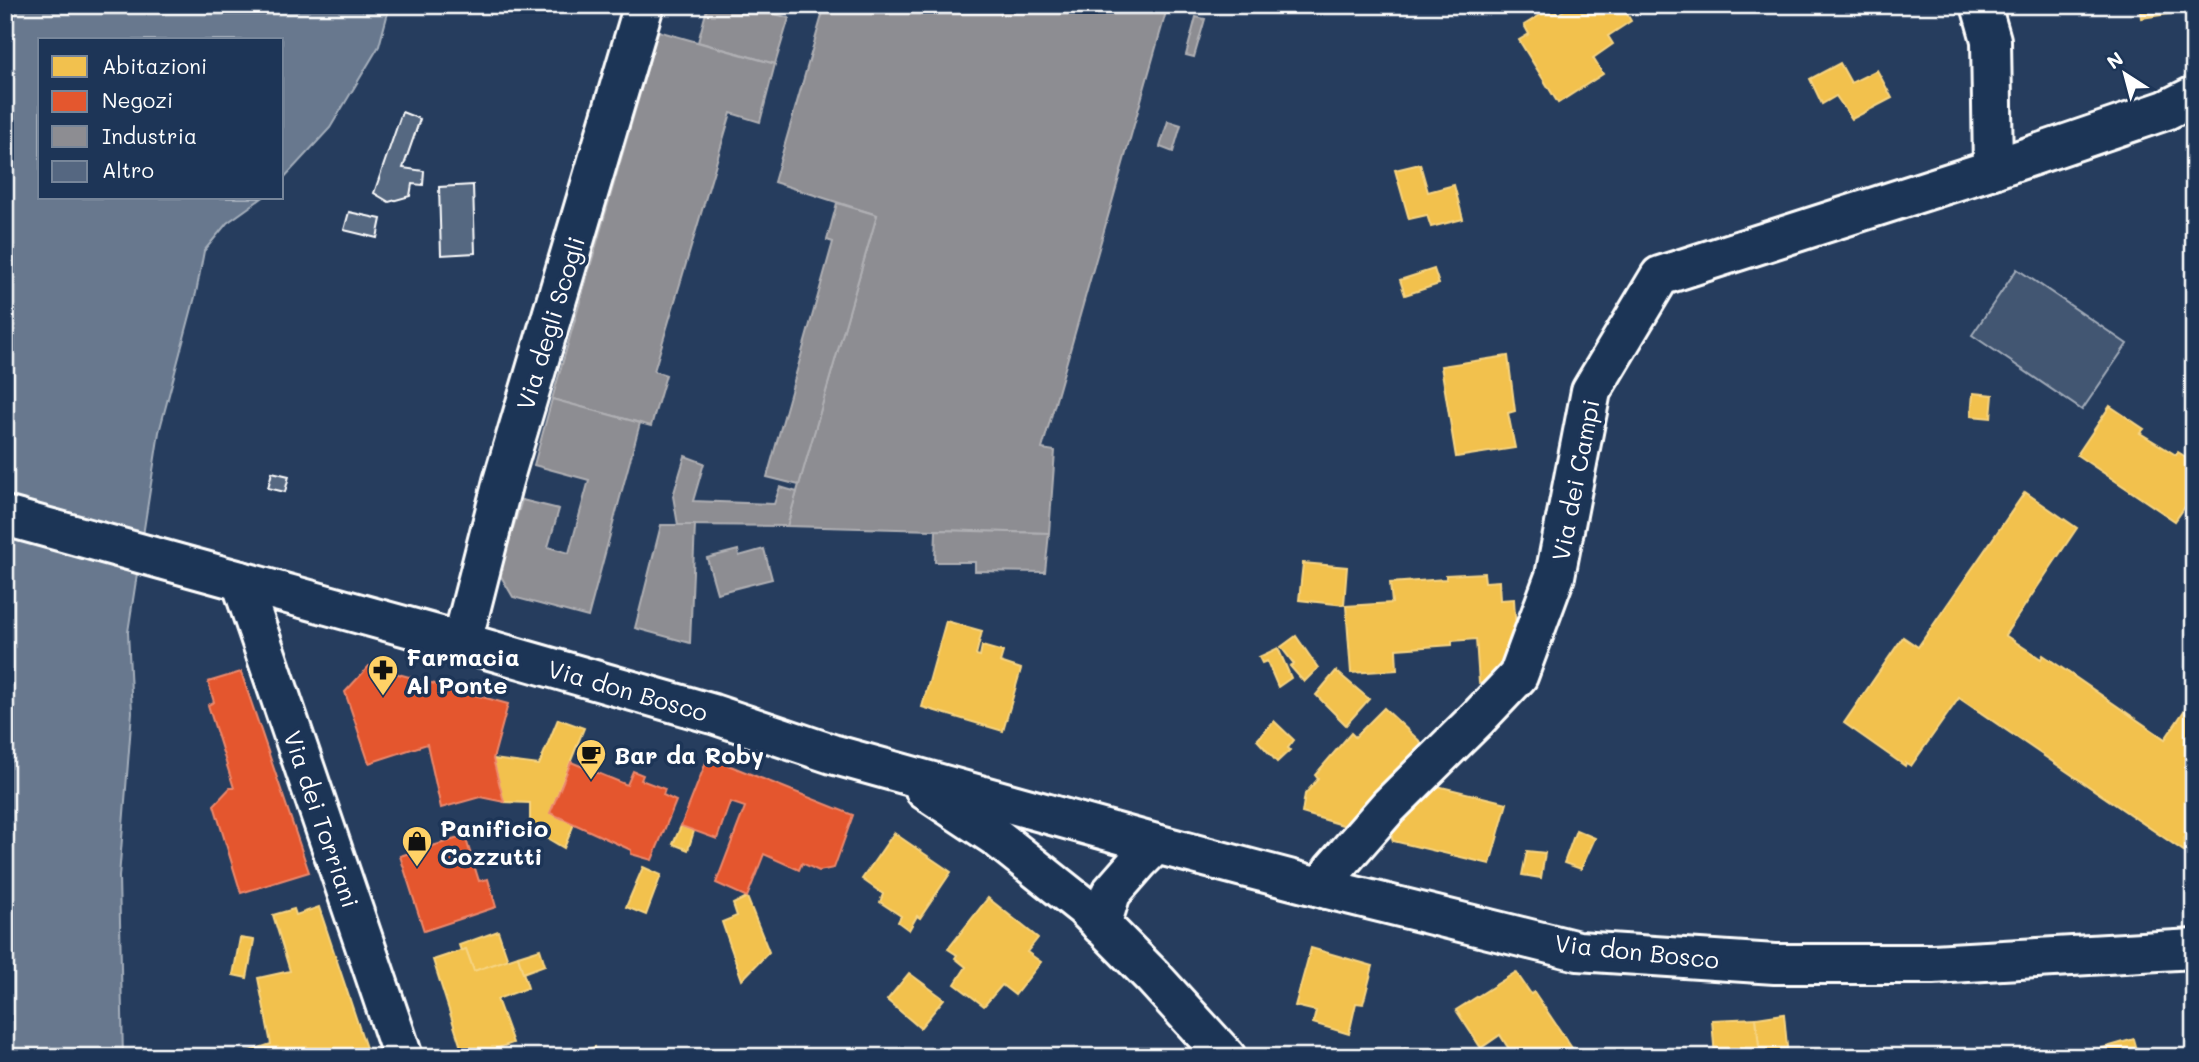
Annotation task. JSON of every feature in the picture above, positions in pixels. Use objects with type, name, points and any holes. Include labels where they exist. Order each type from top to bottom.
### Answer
[{"type":"street","name":"Via degli Scogli","points":[[462,642],[503,481],[644,5]]},
{"type":"street","points":[[1981,5],[1991,40],[1993,169]]},
{"type":"street","name":"Via dei Campi","points":[[1326,889],[1332,871],[1388,807],[1518,676],[1555,576],[1591,391],[1660,276],[1993,169],[2166,110],[2194,96]]},
{"type":"street","name":"Via don Bosco","points":[[5,516],[462,642],[713,714],[832,754],[1156,844],[1578,951],[1775,964],[1933,964],[2194,949]]},
{"type":"street","name":"Via dei Torriani","points":[[241,581],[403,1057]]},
{"type":"street","points":[[900,773],[996,837],[1084,907],[1226,1057]]},
{"type":"street","points":[[996,837],[1013,803]]},
{"type":"street","points":[[1101,925],[1111,893],[1156,844]]},
{"type":"shaded area","points":[[5,5],[390,5],[379,46],[330,128],[284,178],[284,38],[38,38],[38,200],[259,200],[227,223],[204,251],[196,293],[159,432],[128,632],[132,712],[119,877],[123,1057],[5,1057]]},
{"type":"shaded area","points":[[2017,269],[2127,344],[2082,410],[1972,335]]},
{"type":"building: Abitazioni","points":[[1572,5],[1622,5],[1631,21],[1608,36],[1613,44],[1593,58],[1603,74],[1558,103],[1519,40],[1529,34],[1524,25],[1553,7],[1558,14]]},
{"type":"building: Abitazioni","points":[[2139,5],[2193,5],[2194,10],[2141,18]]},
{"type":"building: Abitazioni","points":[[1840,63],[1851,83],[1877,70],[1892,98],[1852,119],[1836,96],[1822,104],[1810,79]]},
{"type":"building: Abitazioni","points":[[1420,164],[1428,192],[1454,185],[1463,219],[1431,227],[1427,215],[1409,219],[1395,170]]},
{"type":"building: Abitazioni","points":[[1434,269],[1439,284],[1405,295],[1400,280]]},
{"type":"building: Abitazioni","points":[[1508,356],[1515,411],[1508,413],[1515,448],[1456,457],[1441,366]]},
{"type":"building: Abitazioni","points":[[1973,393],[1993,395],[1991,418],[1971,416]]},
{"type":"building: Abitazioni","points":[[2110,406],[2144,429],[2140,433],[2176,455],[2178,452],[2194,462],[2194,494],[2175,521],[2077,455]]},
{"type":"building: Abitazioni","points":[[2025,492],[2077,528],[2005,635],[2041,659],[2043,655],[2165,739],[2186,708],[2194,713],[2194,858],[1959,698],[1911,766],[1906,763],[1905,766],[1844,723],[1903,637],[1918,647]]},
{"type":"building: Abitazioni","points":[[1303,563],[1347,567],[1344,605],[1299,600]]},
{"type":"building: Abitazioni","points":[[1484,573],[1485,582],[1499,581],[1500,600],[1514,599],[1517,651],[1489,685],[1479,683],[1476,639],[1452,641],[1452,645],[1396,649],[1397,670],[1351,673],[1346,606],[1392,603],[1390,583]]},
{"type":"building: Abitazioni","points":[[946,621],[982,631],[976,655],[980,656],[982,646],[1003,652],[1000,662],[1021,669],[1003,731],[922,707]]},
{"type":"building: Abitazioni","points":[[1296,636],[1318,668],[1304,682],[1290,666],[1294,664],[1281,647]]},
{"type":"building: Abitazioni","points":[[1278,648],[1291,678],[1278,687],[1267,661],[1262,663],[1259,657]]},
{"type":"building: Abitazioni","points":[[1336,671],[1369,699],[1346,725],[1316,695]]},
{"type":"building: Abitazioni","points":[[1384,708],[1426,747],[1353,828],[1302,813],[1305,794],[1318,779],[1315,775],[1351,733],[1355,737]]},
{"type":"building: Abitazioni","points":[[558,719],[584,728],[550,813],[574,824],[564,848],[530,828],[530,803],[504,802],[493,759],[539,765]]},
{"type":"building: Abitazioni","points":[[1274,721],[1294,740],[1288,748],[1290,750],[1277,762],[1257,740]]},
{"type":"building: Abitazioni","points":[[1429,784],[1507,803],[1490,864],[1393,841],[1390,832]]},
{"type":"building: Abitazioni","points":[[681,826],[694,831],[688,850],[673,844]]},
{"type":"building: Abitazioni","points":[[1576,830],[1595,838],[1581,869],[1564,863]]},
{"type":"building: Abitazioni","points":[[894,833],[951,872],[909,930],[898,922],[901,916],[880,902],[883,894],[862,879]]},
{"type":"building: Abitazioni","points":[[1527,851],[1545,853],[1541,878],[1522,875]]},
{"type":"building: Abitazioni","points":[[643,867],[661,875],[646,915],[626,907]]},
{"type":"building: Abitazioni","points":[[747,897],[769,952],[742,980],[722,922],[737,916],[733,904]]},
{"type":"building: Abitazioni","points":[[988,898],[1038,938],[1027,952],[1041,962],[1015,995],[1002,985],[984,1006],[955,984],[966,967],[955,958],[957,955],[948,949]]},
{"type":"building: Abitazioni","points":[[319,907],[369,1057],[232,1057],[271,1044],[258,978],[290,971],[273,915],[294,909],[296,915]]},
{"type":"building: Abitazioni","points":[[498,931],[508,960],[474,971],[466,949],[461,951],[459,945]]},
{"type":"building: Abitazioni","points":[[240,938],[254,940],[247,978],[233,975]]},
{"type":"building: Abitazioni","points":[[1311,948],[1373,966],[1363,1004],[1356,1003],[1349,1034],[1313,1023],[1316,1011],[1295,1006]]},
{"type":"building: Abitazioni","points":[[466,949],[474,971],[518,956],[528,988],[497,999],[513,1043],[472,1057],[464,1057],[433,960]]},
{"type":"building: Abitazioni","points":[[540,949],[545,965],[523,973],[518,956]]},
{"type":"building: Abitazioni","points":[[1516,972],[1531,994],[1534,992],[1578,1057],[1514,1057],[1500,1035],[1481,1048],[1456,1010]]},
{"type":"building: Abitazioni","points":[[909,973],[944,999],[920,1028],[887,1000]]},
{"type":"building: Abitazioni","points":[[1784,1014],[1788,1057],[1760,1057],[1756,1018]]},
{"type":"building: Abitazioni","points":[[1756,1018],[1760,1057],[1715,1057],[1712,1020]]},
{"type":"building: Abitazioni","points":[[2134,1039],[2139,1057],[2072,1057]]},
{"type":"building: Abitazioni","points":[[595,1047],[598,1057],[563,1057]]},
{"type":"building: Abitazioni","points":[[1405,1049],[1412,1057],[1396,1057]]},
{"type":"building: Negozi","points":[[369,666],[508,704],[493,759],[504,802],[480,797],[441,808],[427,744],[369,763],[345,692]]},
{"type":"building: Negozi","points":[[241,672],[309,872],[241,893],[214,805],[230,788],[234,788],[208,705],[214,702],[208,682]]},
{"type":"building: Negozi","points":[[708,757],[853,815],[834,868],[819,871],[802,863],[799,870],[764,854],[747,897],[716,883],[745,807],[730,802],[717,839],[681,826]]},
{"type":"building: Negozi","points":[[571,762],[627,785],[633,771],[643,775],[641,780],[665,789],[663,795],[676,801],[652,860],[631,854],[631,850],[550,813]]},
{"type":"building: Negozi","points":[[465,836],[479,881],[488,879],[496,907],[424,931],[400,856]]},
{"type":"building: Industria","points":[[708,5],[744,5],[789,18],[775,64],[698,42]]},
{"type":"building: Industria","points":[[825,5],[1168,5],[1042,449],[1055,451],[1049,533],[787,526],[877,215],[774,182]]},
{"type":"building: Industria","points":[[1196,17],[1205,19],[1194,57],[1186,55]]},
{"type":"building: Industria","points":[[658,31],[775,64],[760,122],[731,113],[654,371],[666,375],[651,426],[552,399]]},
{"type":"building: Industria","points":[[1168,121],[1181,125],[1173,152],[1160,147]]},
{"type":"building: Industria","points":[[837,203],[877,215],[799,485],[767,477],[833,242],[827,240]]},
{"type":"building: Industria","points":[[552,399],[640,423],[588,617],[513,597],[499,573],[522,500],[559,509],[548,547],[569,553],[589,480],[534,465]]},
{"type":"building: Industria","points":[[685,456],[704,463],[693,501],[774,504],[780,487],[797,492],[787,526],[678,525],[673,496]]},
{"type":"building: Industria","points":[[661,525],[695,525],[690,643],[635,628]]},
{"type":"building: Industria","points":[[936,530],[1049,533],[1045,572],[975,571],[975,562],[935,562]]},
{"type":"building: Industria","points":[[764,549],[772,579],[717,593],[707,558],[738,550],[739,556]]},
{"type":"building: Altro","points":[[402,112],[420,119],[403,168],[424,171],[423,185],[412,184],[410,196],[389,202],[374,193]]},
{"type":"building: Altro","points":[[473,185],[475,253],[441,255],[439,187]]},
{"type":"building: Altro","points":[[349,212],[381,219],[377,238],[344,230]]},
{"type":"building: Altro","points":[[272,472],[289,476],[285,492],[268,488]]},
{"type":"place","name":"Farmacia Al Ponte","points":[[383,697]]},
{"type":"place","name":"Bar da Roby","points":[[591,781]]},
{"type":"place","name":"Panificio Cozzutti","points":[[417,868]]}]
